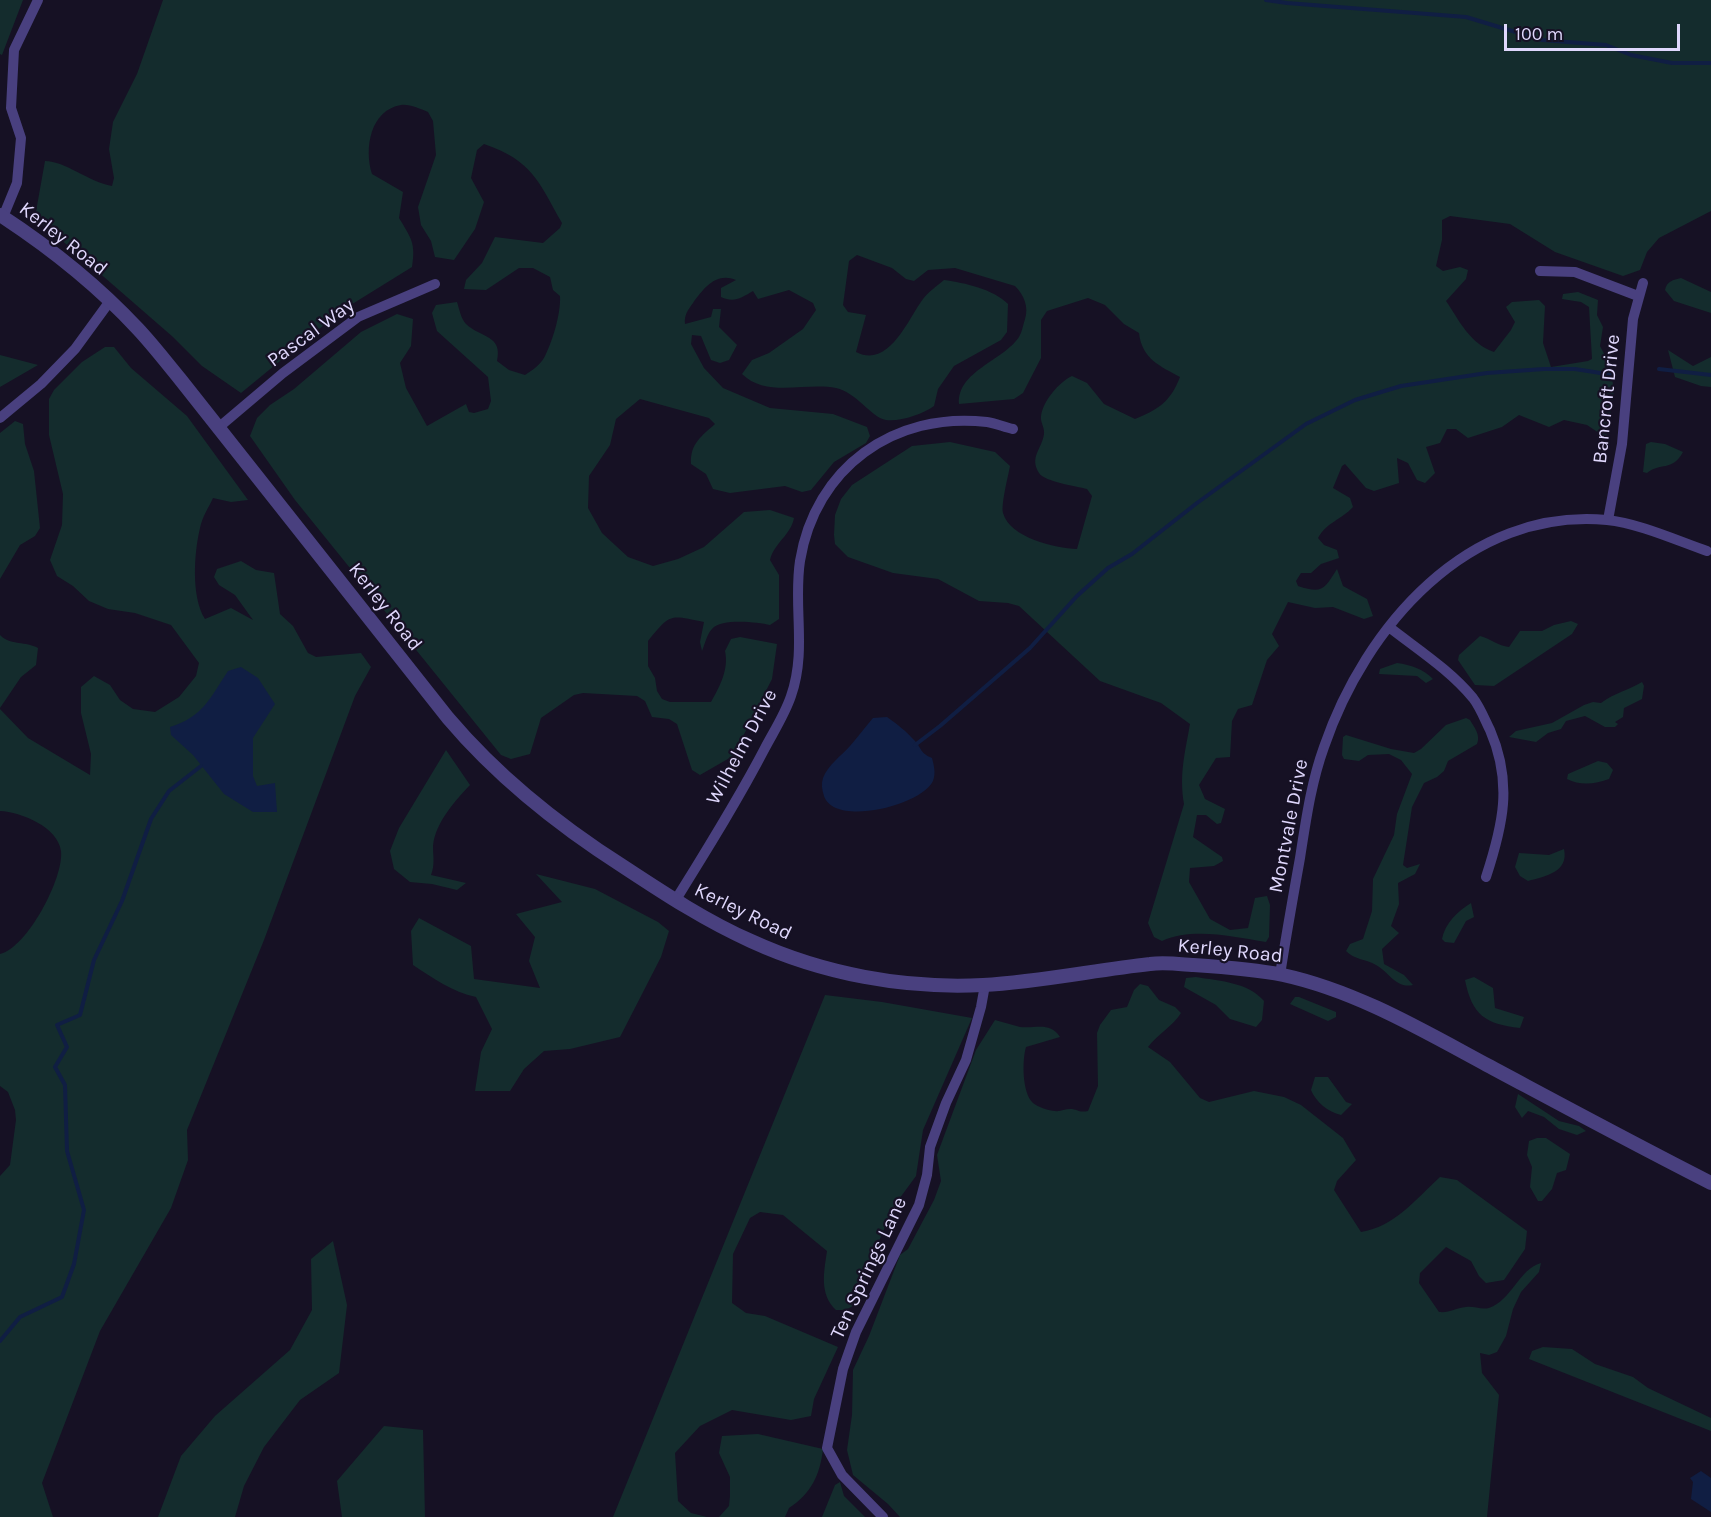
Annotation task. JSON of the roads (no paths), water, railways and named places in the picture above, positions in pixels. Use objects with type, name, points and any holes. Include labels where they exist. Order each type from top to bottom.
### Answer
[{"type":"street","points":[[1,216],[17,183],[21,138],[11,108],[14,50],[38,0]]},
{"type":"street","name":"Kerley Road","points":[[1,216],[72,268],[110,301],[146,338],[470,744],[510,783],[557,820],[609,858],[675,901],[749,941],[821,967],[884,980],[985,985],[1148,964],[1212,966],[1280,975],[1335,990],[1397,1017],[1711,1183]]},
{"type":"street","points":[[1540,272],[1575,272],[1638,296]]},
{"type":"street","name":"Bancroft Drive","points":[[1608,520],[1622,444],[1633,319],[1643,283]]},
{"type":"street","name":"Pascal Way","points":[[218,428],[342,328],[380,307],[435,284]]},
{"type":"street","points":[[0,418],[41,384],[68,356],[110,301]]},
{"type":"street","name":"Wilhelm Drive","points":[[675,901],[753,770],[791,698],[800,653],[800,563],[804,540],[813,516],[831,485],[864,452],[882,439],[905,429],[943,421],[966,420],[990,422],[1013,429]]},
{"type":"street","name":"Montvale Drive","points":[[1280,975],[1309,801],[1323,748],[1348,689],[1389,627],[1422,588],[1463,556],[1485,544],[1529,527],[1555,522],[1608,520],[1654,532],[1707,551]]},
{"type":"street","points":[[1389,627],[1455,680],[1474,699],[1494,740],[1500,760],[1505,802],[1497,843],[1486,877]]},
{"type":"street","name":"Ten Springs Lane","points":[[884,1517],[842,1475],[827,1448],[843,1369],[856,1332],[919,1205],[927,1174],[930,1147],[946,1103],[966,1060],[985,985]]},
{"type":"water","points":[[241,667],[258,678],[275,704],[253,738],[253,776],[257,786],[275,783],[277,812],[253,812],[224,794],[193,755],[171,735],[170,727],[198,712],[228,671]]},
{"type":"water","points":[[887,717],[915,741],[923,753],[932,758],[935,772],[933,781],[925,790],[912,798],[878,810],[844,810],[831,805],[822,789],[825,773],[873,718]]},
{"type":"water","points":[[1701,1471],[1711,1478],[1711,1512],[1691,1499],[1693,1482],[1690,1478]]},
{"type":"waterway","points":[[1266,0],[1466,17],[1542,40],[1606,45],[1631,55],[1672,63],[1711,63]]},
{"type":"waterway","points":[[915,745],[1030,648],[1077,596],[1108,568],[1132,554],[1197,503],[1306,424],[1355,400],[1401,386],[1487,373],[1544,369],[1575,369],[1613,375]]},
{"type":"waterway","points":[[1659,369],[1711,375]]},
{"type":"waterway","points":[[0,1341],[20,1317],[62,1297],[74,1264],[84,1210],[67,1151],[65,1085],[55,1067],[67,1047],[57,1025],[80,1015],[94,960],[122,901],[151,819],[169,791],[201,766]]}]
